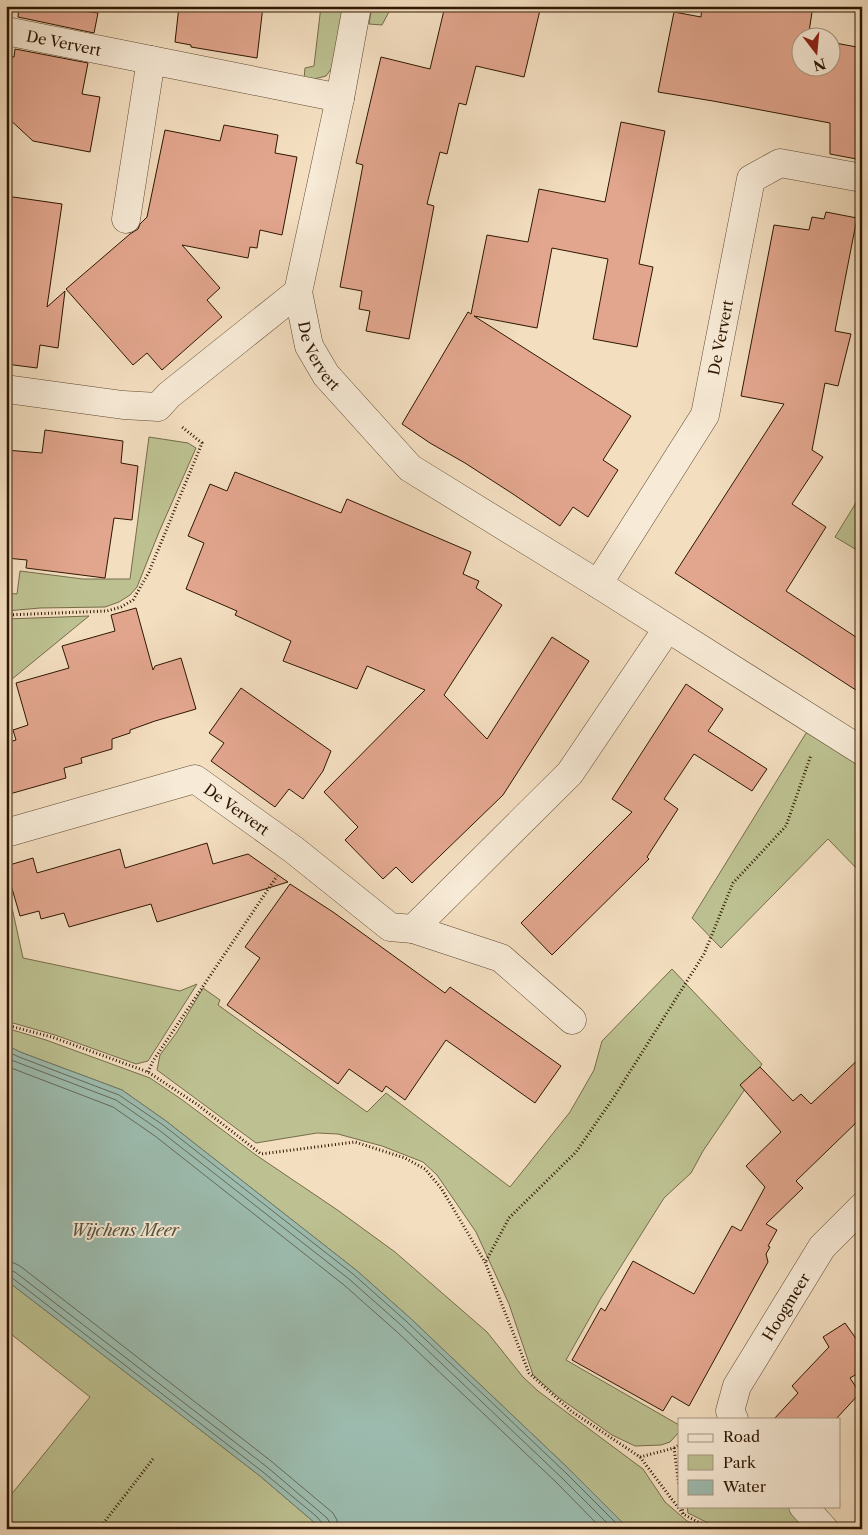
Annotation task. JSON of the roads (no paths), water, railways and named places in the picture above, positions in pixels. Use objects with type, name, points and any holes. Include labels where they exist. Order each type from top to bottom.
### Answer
[{"type":"street","name":"De Ververt","points":[[357,6],[340,98],[298,292],[309,346],[326,375],[410,468],[862,751]]},
{"type":"street","name":"De Ververt","points":[[6,31],[340,98]]},
{"type":"street","points":[[126,220],[151,60]]},
{"type":"street","name":"De Ververt","points":[[598,584],[705,415],[752,179],[780,163],[862,178]]},
{"type":"street","points":[[6,388],[123,405],[158,407],[169,396],[298,292]]},
{"type":"street","points":[[413,929],[570,773],[668,629]]},
{"type":"street","name":"De Ververt","points":[[6,833],[194,779],[294,850],[390,927],[413,929],[501,958],[572,1020]]},
{"type":"street","name":"Hoogmeer","points":[[734,1418],[730,1411],[738,1386],[822,1247],[862,1207]]},
{"type":"street","points":[[805,1508],[824,1529]]},
{"type":"water","name":"Wijchens Meer","points":[[6,1045],[122,1090],[166,1121],[356,1270],[409,1317],[570,1470],[629,1529],[322,1529],[260,1476],[6,1280]]}]
